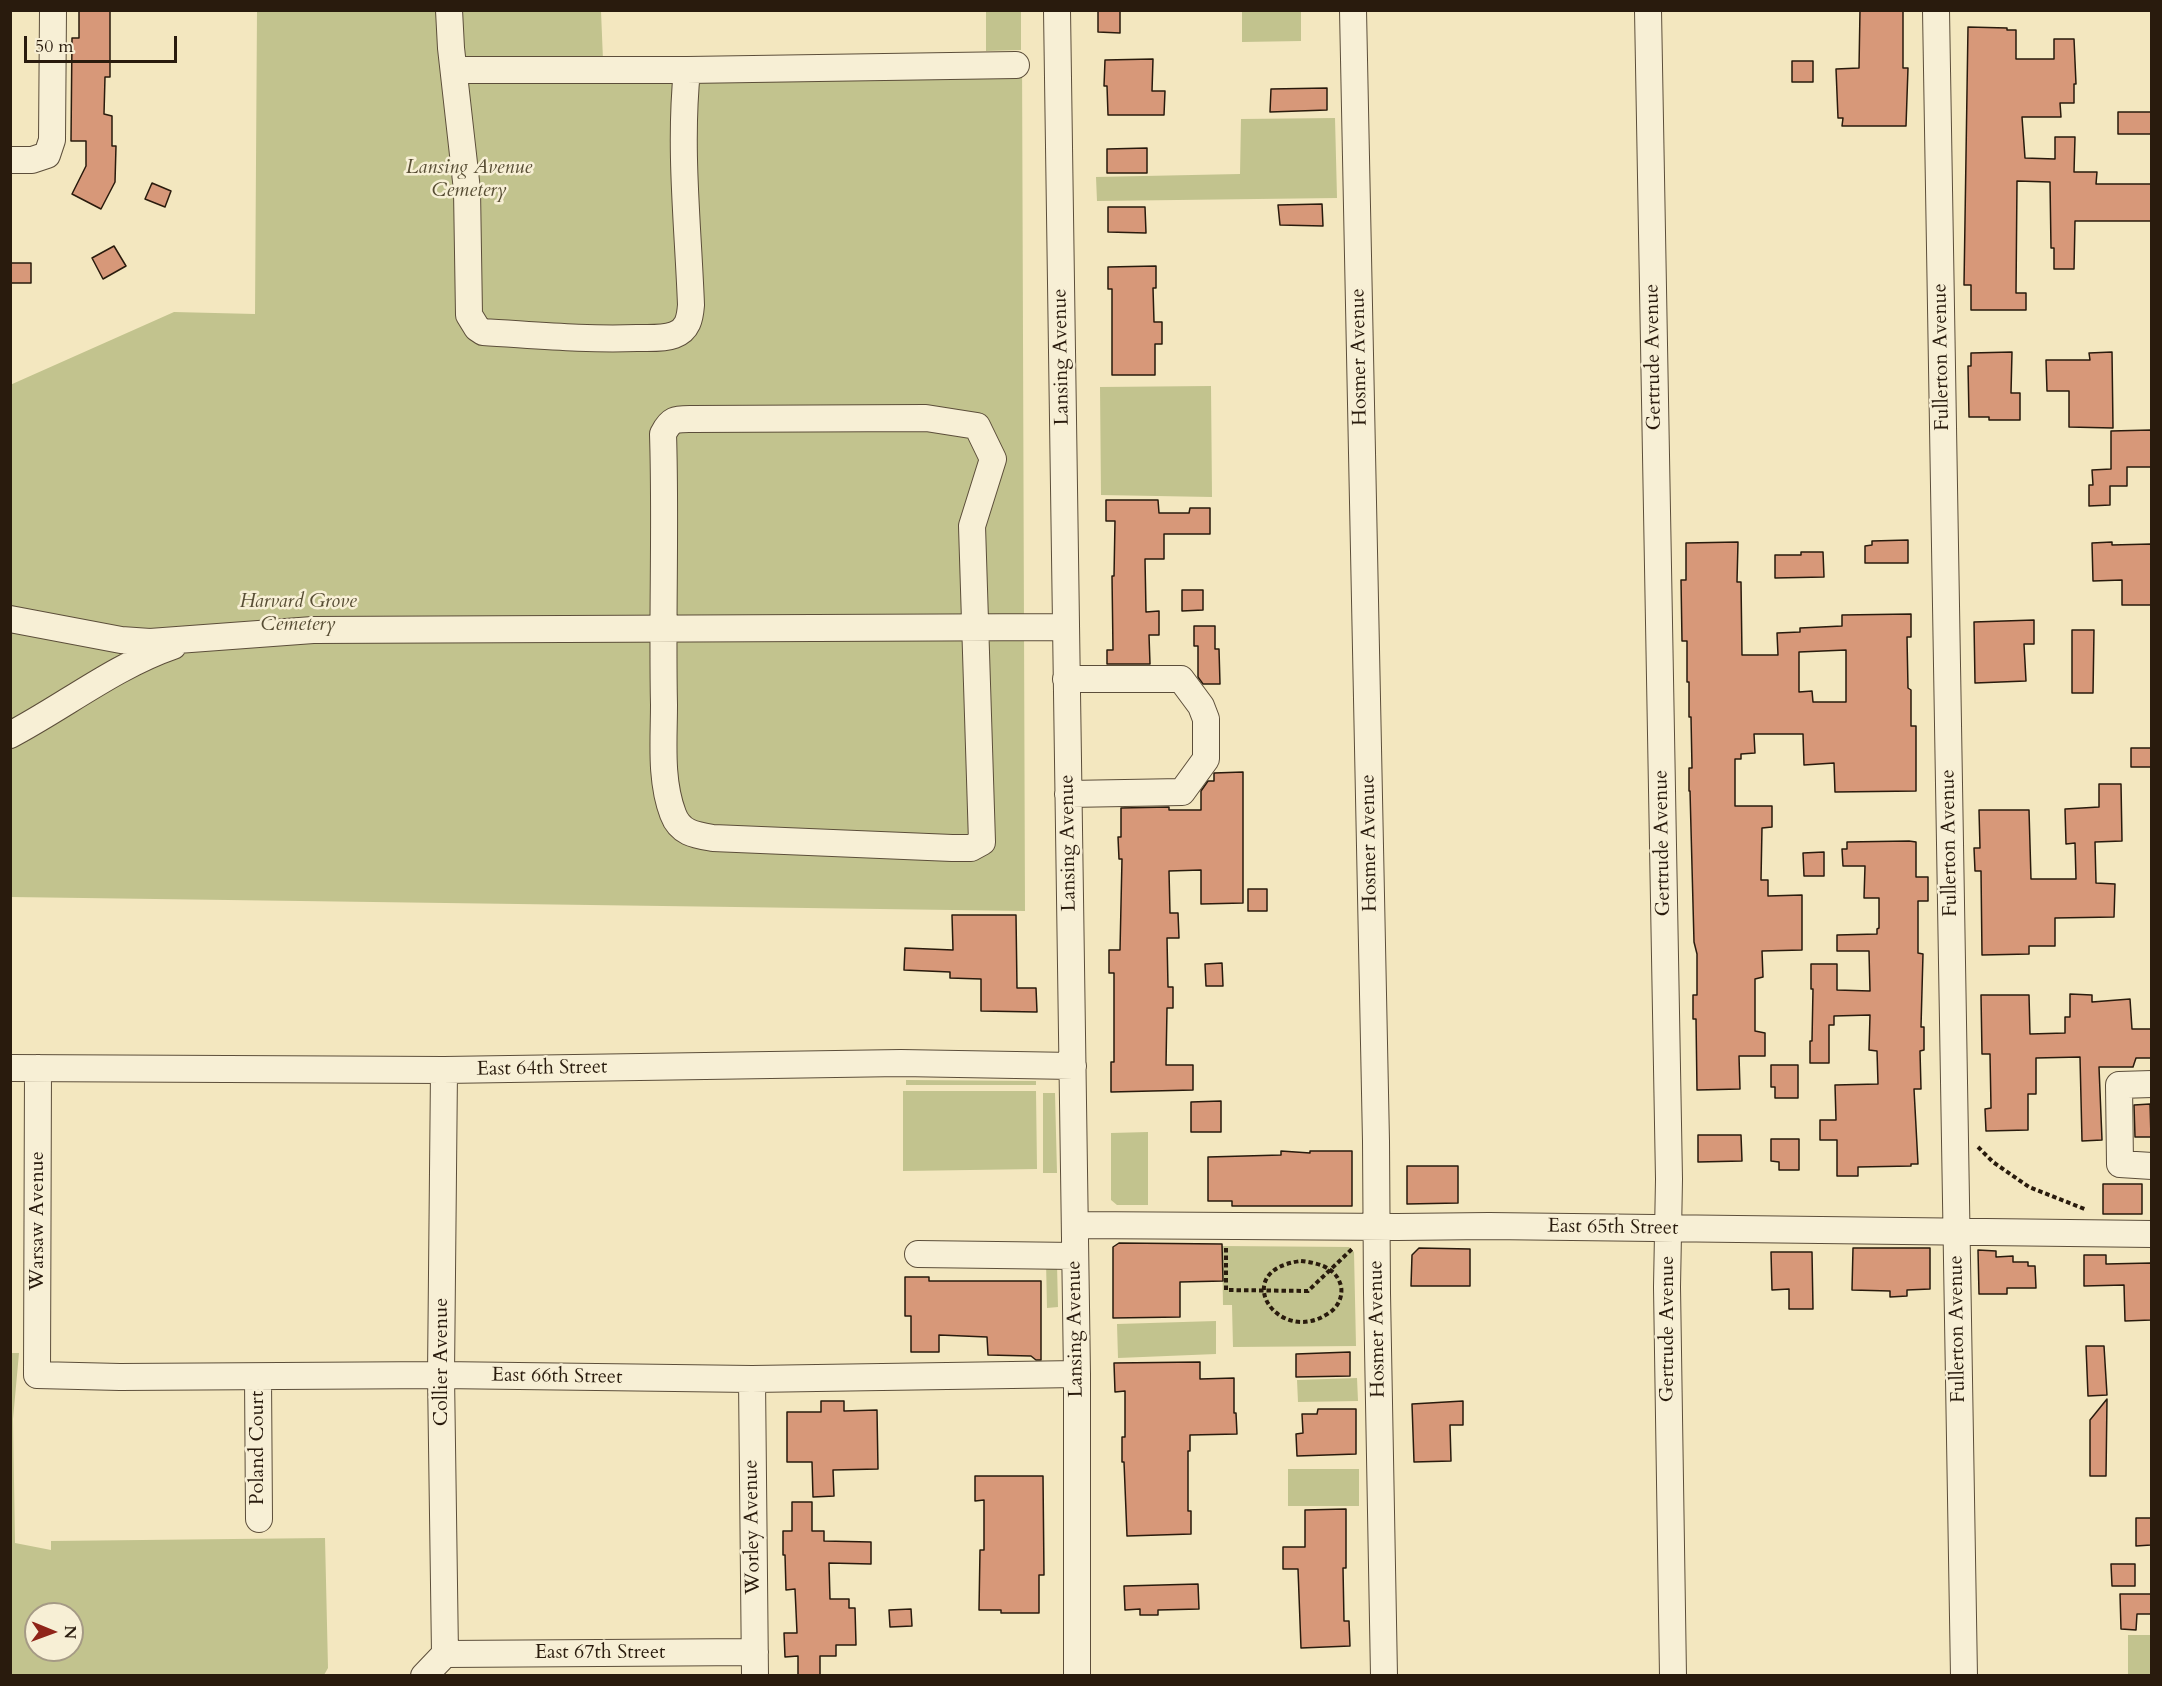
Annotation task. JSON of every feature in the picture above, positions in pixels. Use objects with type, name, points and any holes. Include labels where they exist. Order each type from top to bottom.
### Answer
[{"type":"street","points":[[10,160],[32,160],[47,155],[52,140],[53,10]]},
{"type":"street","points":[[449,10],[467,189],[469,307],[473,323],[483,332],[608,339],[663,337],[675,335],[687,326],[690,317],[684,175],[687,70]]},
{"type":"street","name":"Lansing Avenue","points":[[1058,10],[1077,1374],[1077,1676]]},
{"type":"street","name":"Hosmer Avenue","points":[[1353,10],[1376,1129],[1384,1676]]},
{"type":"street","name":"Gertrude Avenue","points":[[1648,10],[1673,1676]]},
{"type":"street","name":"Fullerton Avenue","points":[[1936,10],[1964,1676]]},
{"type":"street","points":[[454,70],[687,70],[1016,65]]},
{"type":"street","points":[[926,418],[977,426],[993,459],[972,526],[975,629],[982,842],[970,848],[712,838],[688,833],[679,825],[672,813],[665,776],[662,628],[663,434],[668,424],[677,419],[926,418]]},
{"type":"street","points":[[10,619],[121,640],[150,642],[313,630],[1065,627]]},
{"type":"street","points":[[10,735],[135,662],[193,639]]},
{"type":"street","points":[[1066,679],[1181,679],[1201,706],[1206,719],[1206,759],[1182,792],[1068,794]]},
{"type":"street","name":"East 64th Street","points":[[10,1068],[444,1070],[900,1063],[1073,1066]]},
{"type":"street","name":"Warsaw Avenue","points":[[37,1375],[38,1068]]},
{"type":"street","name":"Collier Avenue","points":[[444,1070],[441,1376],[445,1654]]},
{"type":"street","points":[[2151,1084],[2119,1085],[2120,1164],[2151,1166]]},
{"type":"street","name":"East 65th Street","points":[[1075,1225],[1489,1226],[2151,1234]]},
{"type":"street","points":[[918,1254],[1075,1256]]},
{"type":"street","name":"East 66th Street","points":[[37,1375],[752,1379],[1077,1374]]},
{"type":"street","name":"Poland Court","points":[[258,1377],[259,1520]]},
{"type":"street","name":"Worley Avenue","points":[[752,1379],[755,1664]]},
{"type":"street","points":[[424,1676],[445,1654]]},
{"type":"street","name":"East 67th Street","points":[[445,1654],[755,1664]]},
{"type":"path","points":[[1974,1142],[1993,1162],[2029,1187],[2090,1211]]},
{"type":"path","points":[[1226,1242],[1226,1290],[1262,1291],[1308,1291],[1356,1245]]},
{"type":"path","points":[[1291,1262],[1311,1262],[1330,1269],[1341,1284],[1342,1294],[1339,1304],[1332,1312],[1312,1321],[1302,1322],[1282,1318],[1270,1308],[1262,1291],[1263,1284],[1274,1270],[1291,1262]]},
{"type":"green space","name":"Harvard Grove Cemetery","points":[[257,11],[601,11],[603,60],[1022,52],[1025,911],[11,897],[10,385],[174,312],[255,314]]},
{"type":"green space","points":[[986,11],[1021,11],[1021,50],[986,51]]},
{"type":"green space","points":[[1242,11],[1301,11],[1301,41],[1242,42]]},
{"type":"green space","points":[[1335,118],[1337,198],[1097,201],[1096,177],[1240,174],[1241,119]]},
{"type":"green space","points":[[1211,386],[1212,497],[1101,495],[1100,387]]},
{"type":"green space","points":[[906,1080],[1036,1081],[1036,1085],[906,1085]]},
{"type":"green space","points":[[903,1091],[1036,1091],[1037,1169],[903,1171]]},
{"type":"green space","points":[[1043,1093],[1055,1093],[1057,1173],[1043,1173]]},
{"type":"green space","points":[[1148,1132],[1148,1205],[1117,1205],[1111,1200],[1111,1133]]},
{"type":"green space","points":[[1222,1246],[1349,1247],[1354,1252],[1356,1346],[1233,1347],[1232,1305],[1223,1305]]},
{"type":"green space","points":[[1046,1261],[1057,1264],[1058,1307],[1047,1308]]},
{"type":"green space","points":[[1216,1321],[1216,1354],[1118,1358],[1117,1324]]},
{"type":"green space","points":[[11,1353],[19,1353],[13,1419],[15,1543],[51,1550],[51,1541],[325,1538],[328,1668],[324,1675],[11,1675]]},
{"type":"green space","points":[[1357,1378],[1358,1401],[1298,1402],[1297,1380]]},
{"type":"green space","points":[[1288,1469],[1359,1469],[1359,1506],[1288,1506]]},
{"type":"green space","points":[[2128,1635],[2151,1635],[2151,1675],[2128,1675]]},
{"type":"building","points":[[79,10],[110,10],[110,77],[105,77],[104,114],[112,116],[112,146],[116,146],[115,182],[101,209],[72,194],[86,166],[86,141],[71,141],[72,38],[79,38]]},
{"type":"building","points":[[1098,10],[1120,10],[1120,33],[1098,32]]},
{"type":"building","points":[[1860,10],[1903,10],[1903,68],[1908,68],[1906,126],[1842,126],[1843,118],[1838,118],[1836,69],[1859,68]]},
{"type":"building","points":[[1968,27],[2016,30],[2016,59],[2054,59],[2054,39],[2074,39],[2076,84],[2074,84],[2074,103],[2060,103],[2061,117],[2022,117],[2025,158],[2055,159],[2055,137],[2075,137],[2074,172],[2097,172],[2096,184],[2151,184],[2151,221],[2075,221],[2074,269],[2054,269],[2054,248],[2051,248],[2050,182],[2017,181],[2016,293],[2026,293],[2026,310],[1971,310],[1971,285],[1964,285]]},
{"type":"building","points":[[1153,59],[1152,91],[1165,91],[1164,115],[1108,115],[1107,86],[1104,86],[1105,60]]},
{"type":"building","points":[[1792,61],[1813,61],[1813,82],[1792,82]]},
{"type":"building","points":[[1327,88],[1327,110],[1270,112],[1271,89]]},
{"type":"building","points":[[2118,112],[2151,112],[2151,134],[2118,134]]},
{"type":"building","points":[[1147,148],[1147,173],[1107,173],[1107,149]]},
{"type":"building","points":[[152,183],[171,191],[165,207],[145,199]]},
{"type":"building","points":[[1322,204],[1323,226],[1280,225],[1278,205]]},
{"type":"building","points":[[1108,207],[1145,207],[1146,233],[1108,232]]},
{"type":"building","points":[[114,246],[126,266],[103,279],[92,258]]},
{"type":"building","points":[[10,263],[31,263],[31,283],[10,283]]},
{"type":"building","points":[[1156,266],[1156,288],[1153,288],[1154,322],[1162,322],[1162,344],[1155,344],[1155,375],[1112,375],[1112,289],[1108,289],[1108,267]]},
{"type":"building","points":[[2012,352],[2011,393],[2020,393],[2020,420],[1989,420],[1989,417],[1969,417],[1968,366],[1971,366],[1971,353]]},
{"type":"building","points":[[2112,352],[2113,428],[2069,427],[2069,391],[2047,391],[2046,360],[2090,360],[2089,353]]},
{"type":"building","points":[[2151,430],[2151,467],[2127,467],[2127,486],[2110,486],[2110,505],[2089,506],[2089,485],[2093,485],[2092,470],[2111,469],[2111,431]]},
{"type":"building","points":[[1106,500],[1158,500],[1159,513],[1189,513],[1190,508],[1210,508],[1210,534],[1164,534],[1164,559],[1145,559],[1146,612],[1159,611],[1159,635],[1149,635],[1150,664],[1107,664],[1107,650],[1113,650],[1112,576],[1114,576],[1115,521],[1106,521]]},
{"type":"building","points":[[1908,540],[1908,563],[1865,563],[1865,546],[1872,545],[1872,541]]},
{"type":"building","points":[[1738,542],[1737,582],[1741,582],[1742,655],[1778,655],[1777,633],[1800,632],[1800,628],[1842,626],[1842,615],[1911,614],[1911,637],[1907,637],[1908,688],[1911,690],[1911,726],[1916,726],[1916,791],[1835,792],[1834,763],[1804,765],[1803,734],[1754,734],[1755,753],[1741,754],[1741,759],[1735,759],[1735,806],[1772,806],[1772,827],[1762,828],[1761,880],[1768,880],[1768,896],[1802,895],[1802,950],[1762,951],[1763,977],[1755,979],[1755,1031],[1765,1033],[1765,1056],[1739,1056],[1740,1089],[1697,1090],[1696,1019],[1693,1019],[1693,995],[1697,995],[1697,954],[1694,942],[1689,791],[1689,768],[1692,768],[1691,717],[1689,717],[1689,682],[1687,682],[1687,641],[1682,641],[1681,580],[1686,580],[1686,543]],"holes":[[[1846,650],[1846,702],[1813,702],[1812,691],[1799,692],[1799,652]]]},
{"type":"building","points":[[2112,542],[2112,545],[2151,544],[2151,605],[2122,605],[2122,580],[2093,581],[2092,543]]},
{"type":"building","points":[[1801,552],[1823,552],[1824,577],[1775,578],[1775,555],[1801,555]]},
{"type":"building","points":[[1182,590],[1203,590],[1203,610],[1182,611]]},
{"type":"building","points":[[2034,620],[2034,644],[2024,644],[2026,681],[1975,683],[1974,622]]},
{"type":"building","points":[[1194,626],[1215,626],[1215,649],[1219,649],[1220,684],[1203,684],[1198,677],[1198,646],[1194,646]]},
{"type":"building","points":[[2072,630],[2094,630],[2093,693],[2072,693]]},
{"type":"building","points":[[2131,748],[2151,748],[2151,767],[2131,767]]},
{"type":"building","points":[[1243,772],[1243,903],[1201,904],[1201,870],[1169,871],[1170,913],[1178,913],[1179,938],[1167,938],[1168,987],[1173,987],[1173,1008],[1167,1008],[1166,1065],[1193,1065],[1193,1090],[1111,1092],[1111,1062],[1114,1062],[1114,973],[1109,973],[1109,950],[1120,950],[1122,859],[1119,859],[1118,837],[1121,837],[1121,808],[1169,807],[1169,810],[1201,810],[1201,791],[1208,781],[1214,781],[1214,773]]},
{"type":"building","points":[[2099,784],[2121,784],[2122,841],[2095,842],[2096,883],[2115,884],[2114,917],[2055,918],[2055,946],[2029,946],[2029,954],[1982,955],[1981,871],[1975,871],[1974,848],[1980,848],[1979,810],[2029,810],[2031,879],[2076,879],[2075,843],[2066,844],[2065,809],[2099,807]]},
{"type":"building","points":[[1847,842],[1916,842],[1916,877],[1928,877],[1928,901],[1918,901],[1918,953],[1923,954],[1921,1027],[1924,1027],[1924,1050],[1920,1051],[1921,1089],[1914,1089],[1918,1164],[1858,1167],[1858,1176],[1837,1176],[1837,1140],[1820,1140],[1820,1120],[1836,1120],[1835,1085],[1878,1084],[1877,1051],[1869,1050],[1870,1015],[1834,1016],[1834,1025],[1829,1025],[1829,1063],[1810,1063],[1813,989],[1811,989],[1811,964],[1837,964],[1837,990],[1870,991],[1869,951],[1837,951],[1837,935],[1877,934],[1879,898],[1864,898],[1865,866],[1843,866],[1842,849],[1847,849]]},
{"type":"building","points":[[1824,852],[1824,876],[1804,876],[1803,853]]},
{"type":"building","points":[[1248,889],[1267,889],[1267,911],[1248,911]]},
{"type":"building","points":[[952,915],[1016,915],[1017,988],[1036,988],[1037,1012],[981,1011],[981,979],[950,978],[950,972],[904,970],[905,948],[953,950]]},
{"type":"building","points":[[1222,963],[1223,986],[1206,986],[1205,964]]},
{"type":"building","points":[[2070,994],[2092,995],[2092,1002],[2130,999],[2132,1029],[2151,1029],[2151,1058],[2136,1058],[2133,1067],[2099,1067],[2102,1140],[2082,1141],[2080,1057],[2036,1058],[2036,1094],[2028,1094],[2028,1130],[1986,1131],[1985,1109],[1991,1108],[1990,1054],[1982,1054],[1981,995],[2029,995],[2030,1034],[2065,1033],[2065,1017],[2070,1017]]},
{"type":"building","points":[[1771,1065],[1798,1065],[1798,1098],[1775,1098],[1775,1087],[1771,1087]]},
{"type":"building","points":[[1221,1101],[1221,1132],[1191,1132],[1191,1102]]},
{"type":"building","points":[[2150,1104],[2151,1137],[2135,1137],[2134,1105]]},
{"type":"building","points":[[1698,1135],[1741,1135],[1742,1161],[1698,1162]]},
{"type":"building","points":[[1771,1139],[1799,1139],[1799,1170],[1779,1170],[1779,1162],[1771,1161]]},
{"type":"building","points":[[1281,1151],[1310,1153],[1310,1151],[1352,1151],[1352,1206],[1232,1206],[1232,1201],[1208,1201],[1208,1157],[1281,1155]]},
{"type":"building","points":[[1407,1166],[1458,1166],[1458,1203],[1407,1204]]},
{"type":"building","points":[[2103,1184],[2142,1184],[2142,1214],[2103,1214]]},
{"type":"building","points":[[1119,1243],[1222,1244],[1223,1281],[1180,1282],[1180,1317],[1113,1318],[1113,1247]]},
{"type":"building","points":[[1419,1248],[1470,1249],[1470,1286],[1411,1286],[1412,1255]]},
{"type":"building","points":[[1853,1248],[1930,1248],[1930,1289],[1907,1290],[1907,1296],[1890,1297],[1890,1291],[1852,1290]]},
{"type":"building","points":[[1978,1250],[1996,1251],[1996,1257],[2013,1256],[2013,1262],[2028,1262],[2028,1266],[2035,1266],[2036,1288],[2007,1288],[2007,1294],[1979,1294]]},
{"type":"building","points":[[1771,1252],[1812,1252],[1813,1309],[1789,1309],[1789,1289],[1772,1290]]},
{"type":"building","points":[[2084,1255],[2106,1255],[2106,1264],[2151,1263],[2151,1320],[2125,1321],[2124,1285],[2084,1286]]},
{"type":"building","points":[[905,1277],[929,1277],[929,1281],[1041,1281],[1041,1360],[1036,1360],[1031,1356],[988,1355],[987,1337],[939,1335],[939,1352],[911,1352],[911,1316],[905,1316]]},
{"type":"building","points":[[2086,1346],[2104,1346],[2107,1395],[2088,1396]]},
{"type":"building","points":[[1350,1352],[1350,1376],[1296,1377],[1296,1354]]},
{"type":"building","points":[[1200,1362],[1200,1379],[1234,1378],[1234,1413],[1236,1413],[1237,1434],[1190,1435],[1188,1511],[1191,1511],[1191,1534],[1127,1536],[1124,1462],[1122,1462],[1122,1437],[1125,1437],[1125,1391],[1115,1392],[1114,1363]]},
{"type":"building","points":[[2107,1399],[2106,1476],[2090,1476],[2090,1420]]},
{"type":"building","points":[[821,1401],[844,1401],[844,1411],[877,1410],[878,1469],[833,1470],[834,1496],[813,1497],[812,1462],[787,1462],[787,1412],[821,1412]]},
{"type":"building","points":[[1463,1401],[1463,1425],[1450,1425],[1451,1461],[1414,1462],[1412,1404]]},
{"type":"building","points":[[1318,1409],[1356,1409],[1356,1454],[1297,1456],[1296,1434],[1303,1433],[1302,1414],[1317,1414]]},
{"type":"building","points":[[975,1476],[1043,1476],[1044,1575],[1039,1575],[1039,1613],[1001,1613],[1001,1610],[979,1610],[980,1550],[984,1550],[984,1500],[975,1501]]},
{"type":"building","points":[[792,1502],[812,1502],[812,1531],[824,1531],[824,1541],[871,1542],[871,1564],[829,1563],[830,1599],[849,1599],[849,1608],[855,1608],[856,1645],[836,1645],[836,1656],[820,1656],[820,1676],[798,1676],[798,1656],[785,1657],[784,1633],[797,1633],[795,1589],[786,1590],[785,1555],[783,1555],[783,1531],[792,1531]]},
{"type":"building","points":[[1346,1509],[1346,1568],[1343,1568],[1344,1621],[1349,1621],[1350,1646],[1301,1648],[1298,1569],[1283,1569],[1283,1547],[1305,1547],[1305,1510]]},
{"type":"building","points":[[2136,1518],[2151,1518],[2151,1545],[2136,1546]]},
{"type":"building","points":[[2111,1564],[2135,1564],[2135,1586],[2112,1586]]},
{"type":"building","points":[[1198,1584],[1199,1609],[1158,1610],[1158,1615],[1140,1615],[1140,1609],[1125,1610],[1124,1586]]},
{"type":"building","points":[[2120,1594],[2151,1594],[2151,1614],[2137,1614],[2136,1630],[2121,1629]]},
{"type":"building","points":[[911,1609],[912,1626],[890,1627],[889,1610]]},
{"type":"park label","name":"Lansing Avenue Cemetery","points":[[469,180]]}]
